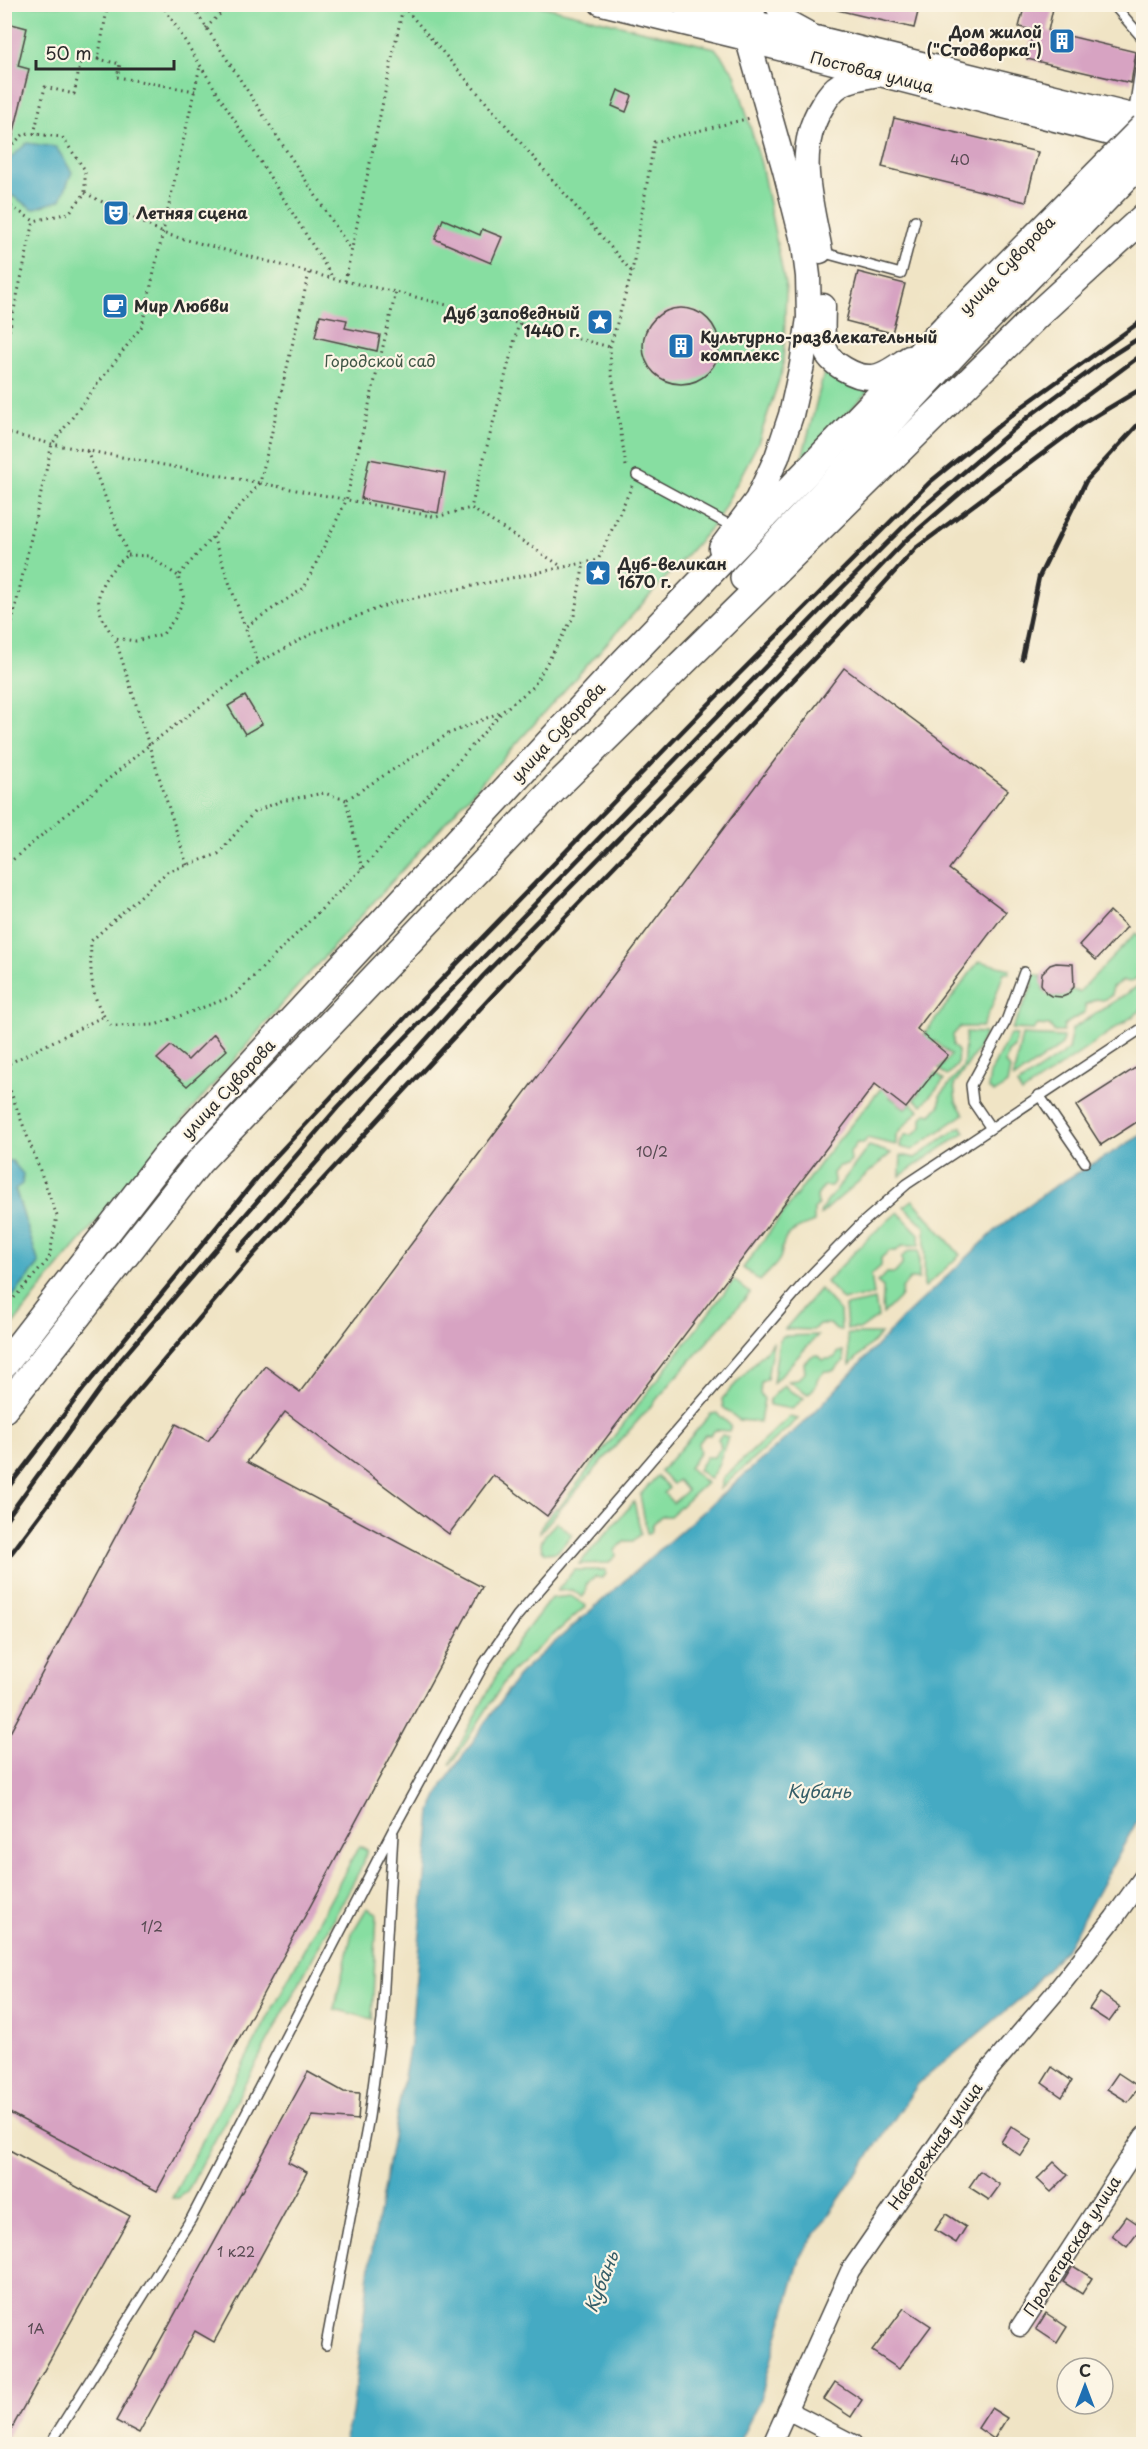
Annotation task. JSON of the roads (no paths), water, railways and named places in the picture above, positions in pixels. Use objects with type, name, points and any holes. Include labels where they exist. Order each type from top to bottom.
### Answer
[{"type":"main road","name":"Постовая улица","points":[[751,22],[1094,106],[1140,121]]},
{"type":"main road","name":"Постовая улица","points":[[751,22],[880,74],[1143,142]]},
{"type":"main road","points":[[672,612],[757,500],[777,457],[791,415],[809,318],[812,249],[785,170],[751,22]]},
{"type":"main road","points":[[880,74],[839,86],[820,109],[808,136],[805,153],[812,249],[825,351],[831,360],[842,367],[871,377],[884,374],[926,348]]},
{"type":"main road","name":"улица Суворова","points":[[555,788],[956,334],[1140,121]]},
{"type":"main road","name":"улица Суворова","points":[[4,1365],[166,1156],[624,662],[926,348],[956,334],[1143,159]]},
{"type":"main road","name":"улица Суворова","points":[[4,1409],[199,1162],[555,788],[1036,316],[1143,217]]},
{"type":"street","name":"Постовая улица","points":[[600,4],[751,22]]},
{"type":"street","name":"Постовая улица","points":[[683,4],[751,22]]},
{"type":"street","points":[[775,4],[784,19],[828,42]]},
{"type":"street","name":"Набережная улица","points":[[772,2445],[850,2271],[988,2072],[1108,1926],[1143,1876]]},
{"type":"street","name":"Пролетарская улица","points":[[1020,2327],[1143,2136]]},
{"type":"street","points":[[787,2410],[853,2445]]},
{"type":"lane","points":[[1113,4],[1143,42],[1140,121]]},
{"type":"lane","points":[[812,249],[901,274],[915,220]]},
{"type":"lane","points":[[637,475],[735,528]]},
{"type":"lane","points":[[990,1127],[973,1102],[972,1085],[1006,1021],[1024,972]]},
{"type":"lane","points":[[50,2445],[192,2219],[393,1830],[485,1662],[524,1607],[684,1419],[817,1268],[859,1226],[907,1184],[1143,1027]]},
{"type":"lane","points":[[1039,1095],[1085,1162]]},
{"type":"lane","points":[[326,2345],[369,2117],[382,2020],[393,1830]]},
{"type":"water","points":[[27,143],[56,147],[72,172],[61,200],[33,209],[8,193],[5,163]]},
{"type":"water","name":"Кубань","points":[[1143,1134],[1143,1814],[1068,1946],[1021,1998],[918,2084],[801,2255],[760,2400],[738,2444],[343,2444],[352,2414],[371,2256],[410,2044],[431,1811],[444,1783],[520,1673],[810,1417],[902,1319],[997,1229],[1050,1189]]},
{"type":"water","points":[[5,1161],[12,1161],[23,1174],[22,1184],[15,1189],[39,1264],[5,1306]]},
{"type":"railway","points":[[4,1493],[85,1387],[266,1167],[416,1006],[702,711],[930,482],[1023,406],[1144,319]]},
{"type":"railway","points":[[4,1522],[120,1361],[338,1107],[922,508],[1028,417],[1106,359],[1144,335]]},
{"type":"railway","points":[[996,463],[1144,353]]},
{"type":"railway","points":[[4,1563],[94,1443],[254,1254],[549,934],[854,617],[916,548],[1082,424],[1144,387]]},
{"type":"railway","points":[[1022,659],[1039,577],[1086,481],[1144,418]]},
{"type":"railway","points":[[238,1250],[483,976],[726,729],[905,541],[1002,457]]},
{"type":"place","name":"Дом жилой (\"Стодворка\")","points":[[1062,41]]},
{"type":"place","name":"Летняя сцена","points":[[116,213]]},
{"type":"place","name":"Мир Любви","points":[[115,306]]},
{"type":"place","name":"Дуб заповедный 1440 г.","points":[[600,322]]},
{"type":"place","name":"Культурно-развлекательный комплекс","points":[[681,346]]},
{"type":"place","name":"Дуб-великан 1670 г.","points":[[598,573]]},
{"type":"park label","name":"Городской сад","points":[[380,361]]}]
